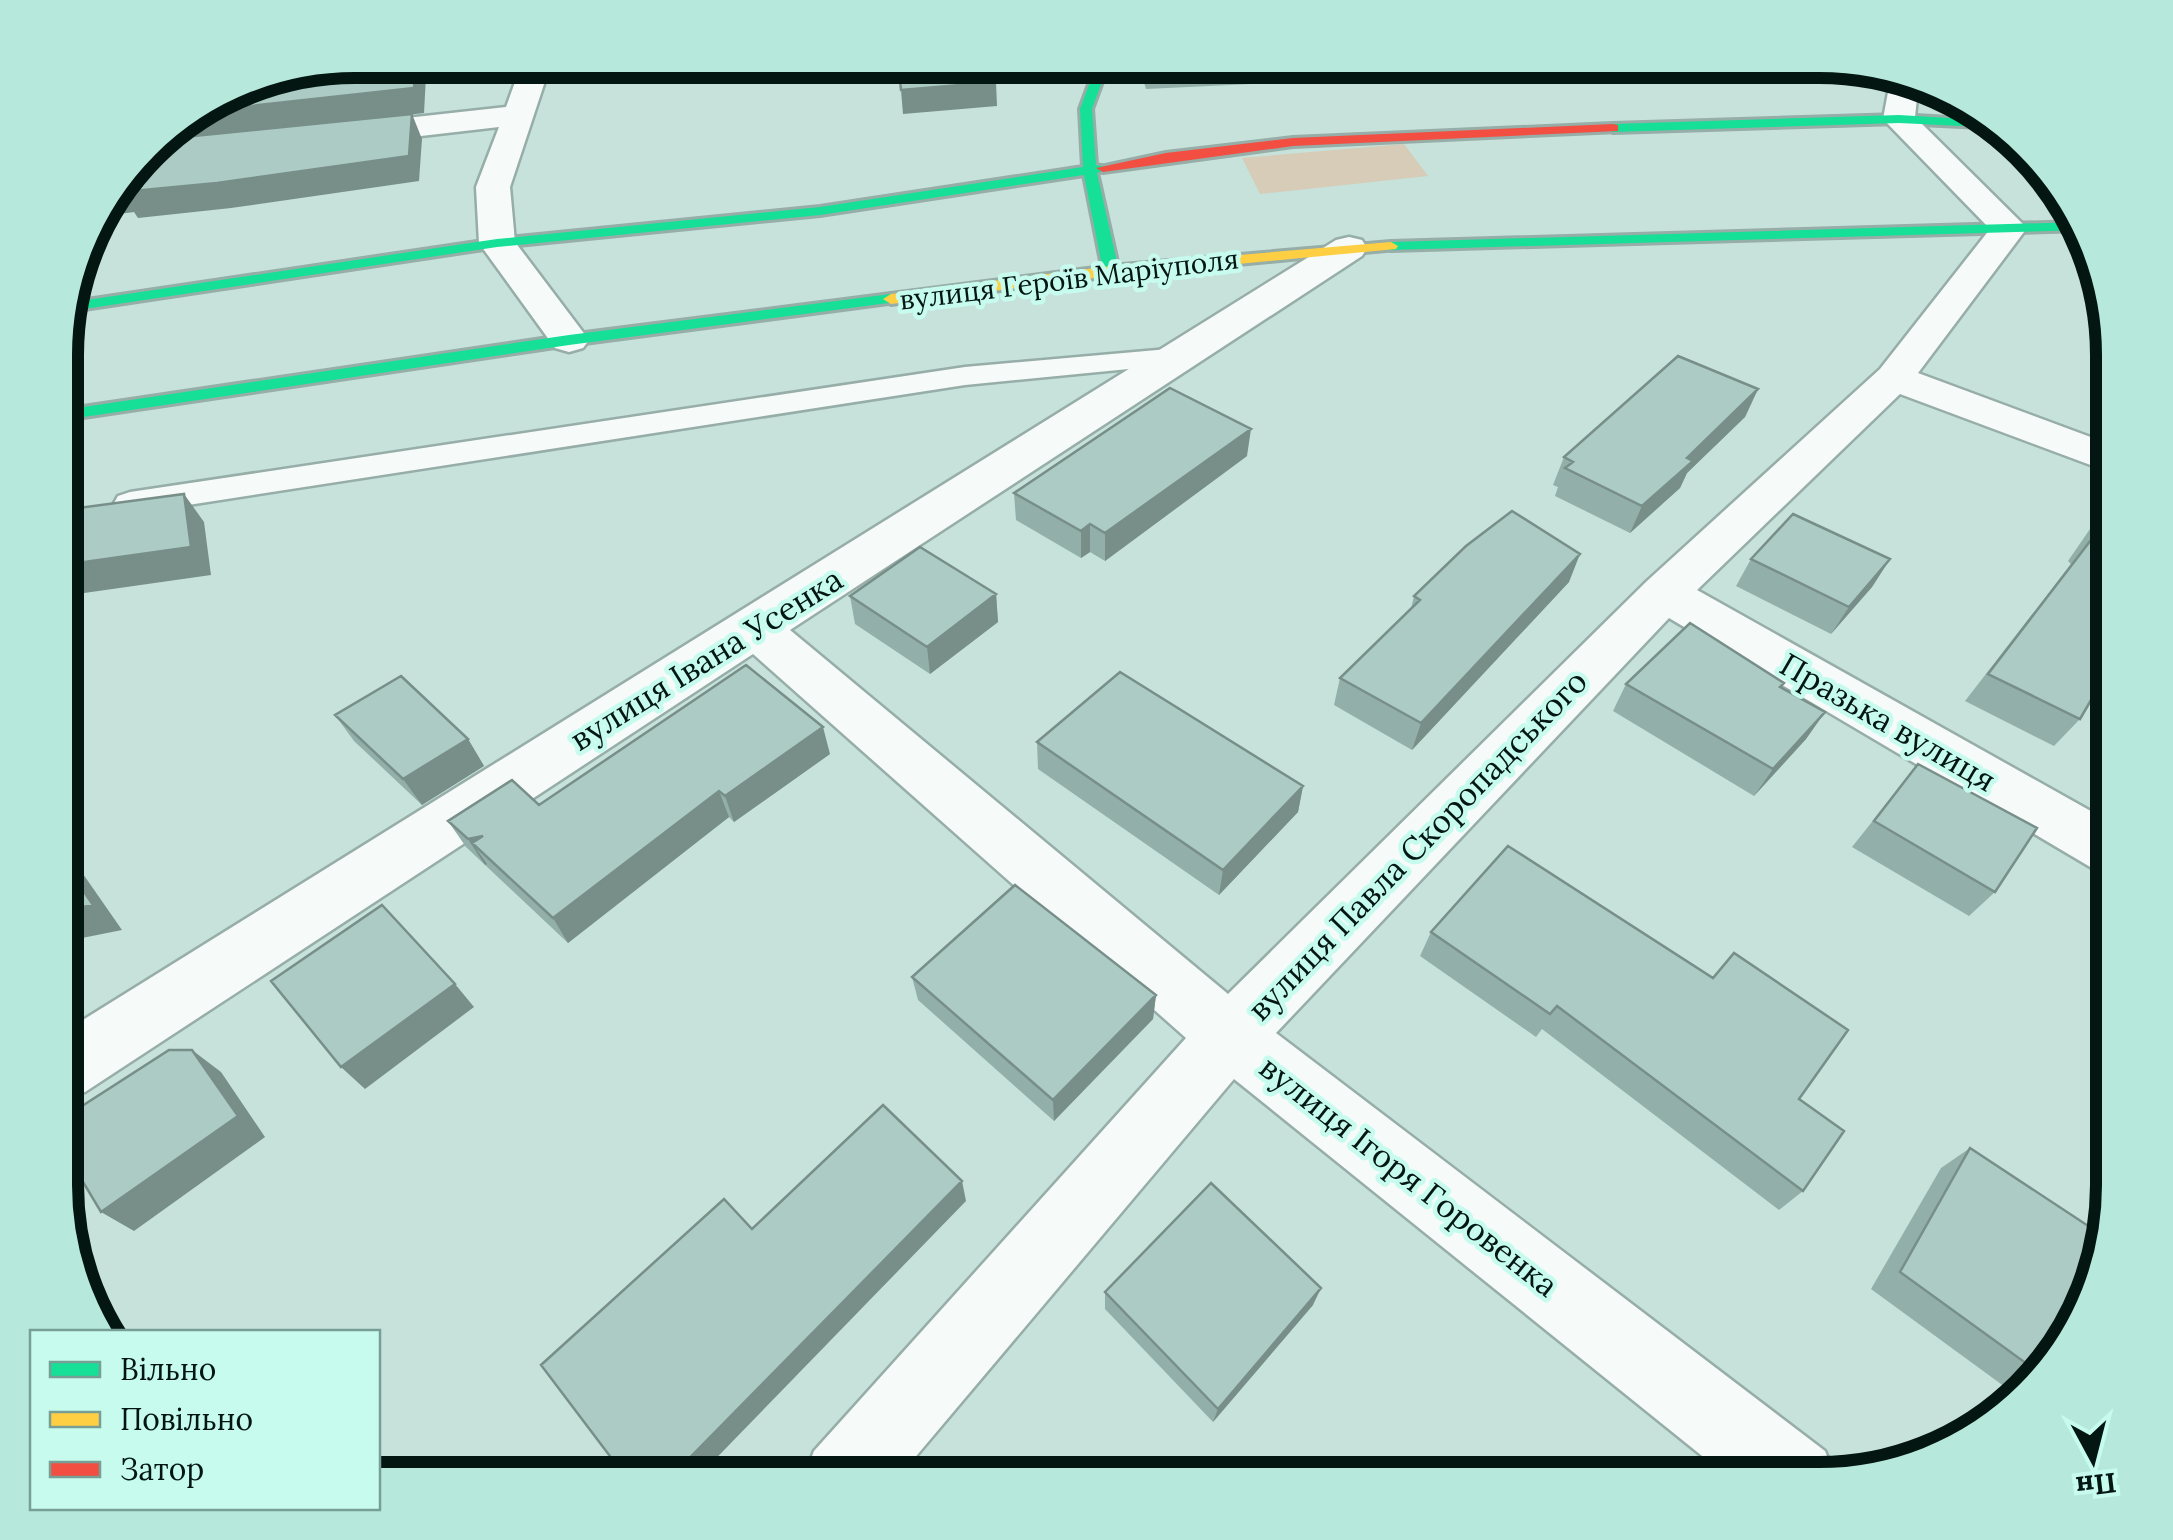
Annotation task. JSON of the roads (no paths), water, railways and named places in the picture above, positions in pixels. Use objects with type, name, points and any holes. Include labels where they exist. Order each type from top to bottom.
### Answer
[{"type":"street","points":[[532,78],[493,187],[497,243],[569,340]]},
{"type":"street","points":[[1097,78],[1086,109],[1090,171],[1111,272]]},
{"type":"street","points":[[1899,119],[1903,91]]},
{"type":"street","points":[[310,139],[519,114]]},
{"type":"street","points":[[1899,119],[2008,228]]},
{"type":"street","points":[[82,305],[497,243],[820,211],[1090,171],[1178,152],[1352,138],[1899,119],[1972,124]]},
{"type":"street","name":"вулиця Героїв Маріуполя","points":[[78,413],[569,340],[1111,272],[1349,248],[1688,234],[2064,227]]},
{"type":"street","name":"вулиця Павла Скоропадського","points":[[859,1462],[1230,1036],[1664,593],[1894,378],[2008,228]]},
{"type":"street","name":"вулиця Івана Усенка","points":[[78,1060],[1349,248]]},
{"type":"street","points":[[1894,378],[2095,454]]},
{"type":"street","name":"Празька вулиця","points":[[1664,593],[2095,841]]},
{"type":"street","name":"вулиця Ігоря Горовенка","points":[[756,628],[1230,1036],[1773,1462]]},
{"type":"street","points":[[78,1018],[172,998]]},
{"type":"lane","points":[[101,508],[965,376],[1180,356]]}]
